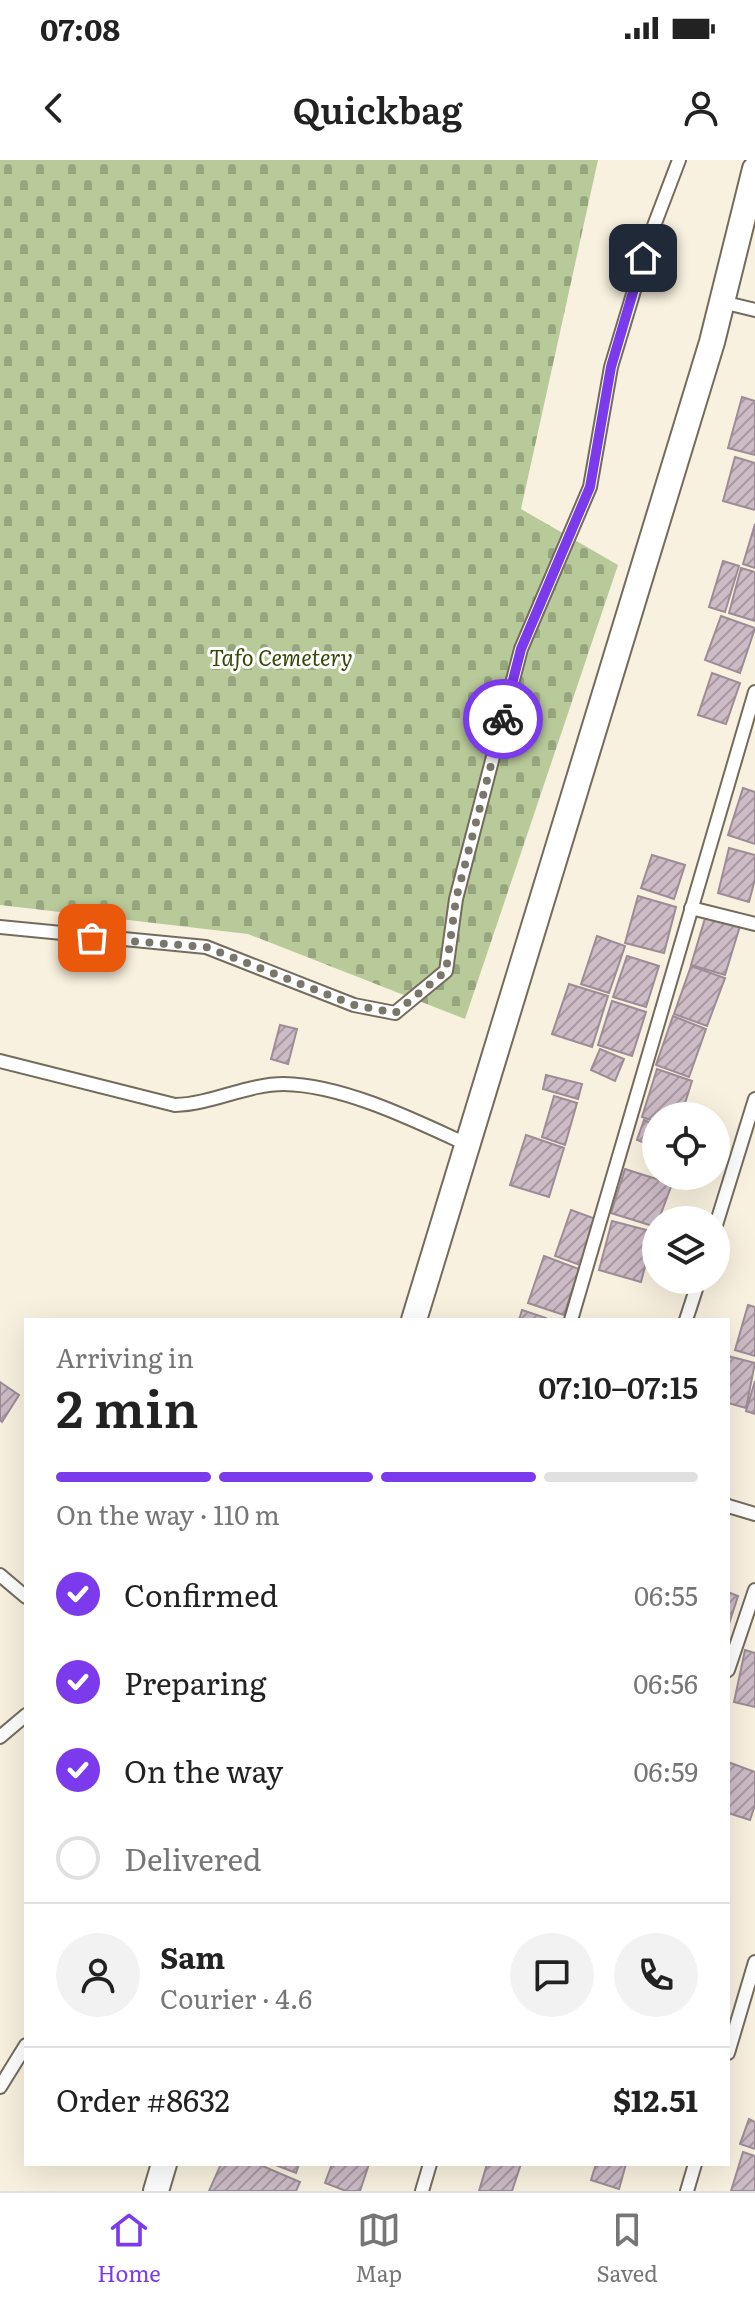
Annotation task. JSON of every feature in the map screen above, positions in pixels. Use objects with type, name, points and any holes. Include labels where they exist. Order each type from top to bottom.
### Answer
[{"type":"street","points":[[415,1318],[722,302],[755,169]]},
{"type":"street","points":[[156,2191],[163,2166]]},
{"type":"lane","points":[[0,927],[206,947],[354,1005],[395,1013],[446,971],[456,899],[521,649],[590,487],[611,367],[652,231],[679,160]]},
{"type":"lane","points":[[722,302],[755,310]]},
{"type":"lane","points":[[572,1318],[755,692]]},
{"type":"lane","points":[[691,908],[755,924]]},
{"type":"lane","points":[[0,1061],[175,1105],[200,1104],[283,1084],[331,1092],[408,1118],[466,1144]]},
{"type":"lane","points":[[722,1206],[755,1099]]},
{"type":"lane","points":[[687,1318],[694,1294]]},
{"type":"lane","points":[[730,1507],[755,1514]]},
{"type":"lane","points":[[0,1575],[24,1595]]},
{"type":"lane","points":[[730,1664],[755,1590]]},
{"type":"lane","points":[[0,1737],[24,1717]]},
{"type":"lane","points":[[730,2046],[755,1962]]},
{"type":"lane","points":[[0,2087],[24,2048]]},
{"type":"lane","points":[[422,2191],[429,2166]]},
{"type":"lane","points":[[687,2191],[694,2166]]},
{"type":"green space","name":"Tafo Cemetery","points":[[0,160],[598,160],[521,509],[618,565],[465,1019],[248,934],[0,905]]},
{"type":"building","points":[[742,397],[755,401],[755,455],[728,448]]},
{"type":"building","points":[[735,457],[755,463],[755,510],[723,501]]},
{"type":"building","points":[[755,524],[755,568],[743,564]]},
{"type":"building","points":[[723,561],[739,566],[725,612],[709,607]]},
{"type":"building","points":[[741,568],[755,572],[755,621],[729,613]]},
{"type":"building","points":[[721,616],[755,628],[740,673],[705,660]]},
{"type":"building","points":[[712,673],[740,683],[726,724],[698,715]]},
{"type":"building","points":[[743,788],[755,792],[755,844],[728,835]]},
{"type":"building","points":[[729,848],[755,855],[755,879],[749,902],[718,893]]},
{"type":"building","points":[[652,855],[685,865],[674,899],[641,888]]},
{"type":"building","points":[[638,896],[676,907],[664,953],[625,943]]},
{"type":"building","points":[[706,915],[740,926],[725,975],[691,965]]},
{"type":"building","points":[[597,936],[625,946],[609,993],[581,984]]},
{"type":"building","points":[[627,956],[659,966],[646,1007],[613,997]]},
{"type":"building","points":[[691,966],[725,978],[707,1026],[674,1014]]},
{"type":"building","points":[[569,984],[608,996],[592,1047],[552,1034]]},
{"type":"building","points":[[612,1001],[646,1012],[632,1056],[598,1045]]},
{"type":"building","points":[[673,1016],[706,1029],[689,1077],[656,1065]]},
{"type":"building","points":[[280,1025],[297,1029],[288,1064],[271,1059]]},
{"type":"building","points":[[600,1049],[624,1059],[615,1081],[591,1070]]},
{"type":"building","points":[[657,1069],[692,1081],[685,1102],[647,1102]]},
{"type":"building","points":[[546,1075],[582,1084],[578,1099],[543,1089]]},
{"type":"building","points":[[554,1096],[577,1103],[565,1145],[542,1137]]},
{"type":"building","points":[[642,1126],[642,1142],[637,1140]]},
{"type":"building","points":[[526,1135],[564,1148],[549,1197],[510,1185]]},
{"type":"building","points":[[625,1169],[642,1174],[642,1190],[670,1190],[664,1206],[642,1206],[642,1223],[611,1213]]},
{"type":"building","points":[[571,1210],[596,1219],[580,1265],[555,1256]]},
{"type":"building","points":[[612,1221],[642,1229],[641,1282],[599,1270]]},
{"type":"building","points":[[544,1256],[579,1269],[564,1315],[528,1303]]},
{"type":"building","points":[[748,1305],[755,1307],[755,1356],[735,1350]]},
{"type":"building","points":[[522,1310],[546,1318],[520,1318]]},
{"type":"building","points":[[730,1357],[755,1363],[746,1408],[730,1404]]},
{"type":"building","points":[[755,1381],[755,1414],[746,1411]]},
{"type":"building","points":[[0,1382],[19,1395],[2,1422],[0,1420]]},
{"type":"building","points":[[730,1593],[738,1596],[730,1621]]},
{"type":"building","points":[[745,1650],[755,1653],[755,1707],[734,1702]]},
{"type":"building","points":[[730,1763],[755,1772],[755,1805],[750,1820],[730,1814]]},
{"type":"building","points":[[749,2119],[755,2122],[755,2149],[740,2144]]},
{"type":"building","points":[[743,2152],[755,2156],[755,2191],[731,2191]]},
{"type":"building","points":[[220,2166],[263,2166],[300,2182],[296,2191],[209,2191]]},
{"type":"building","points":[[278,2166],[298,2166],[296,2173]]},
{"type":"building","points":[[331,2166],[368,2166],[360,2191],[346,2191],[325,2183]]},
{"type":"building","points":[[486,2166],[520,2166],[512,2191],[479,2191]]},
{"type":"building","points":[[595,2166],[625,2166],[619,2189],[591,2180]]},
{"type":"way so far","points":[[92,938],[206,947],[354,1005],[395,1013],[446,971],[456,899],[503,719]]},
{"type":"route","points":[[503,719],[521,649],[590,487],[611,367],[643,258]]}]
